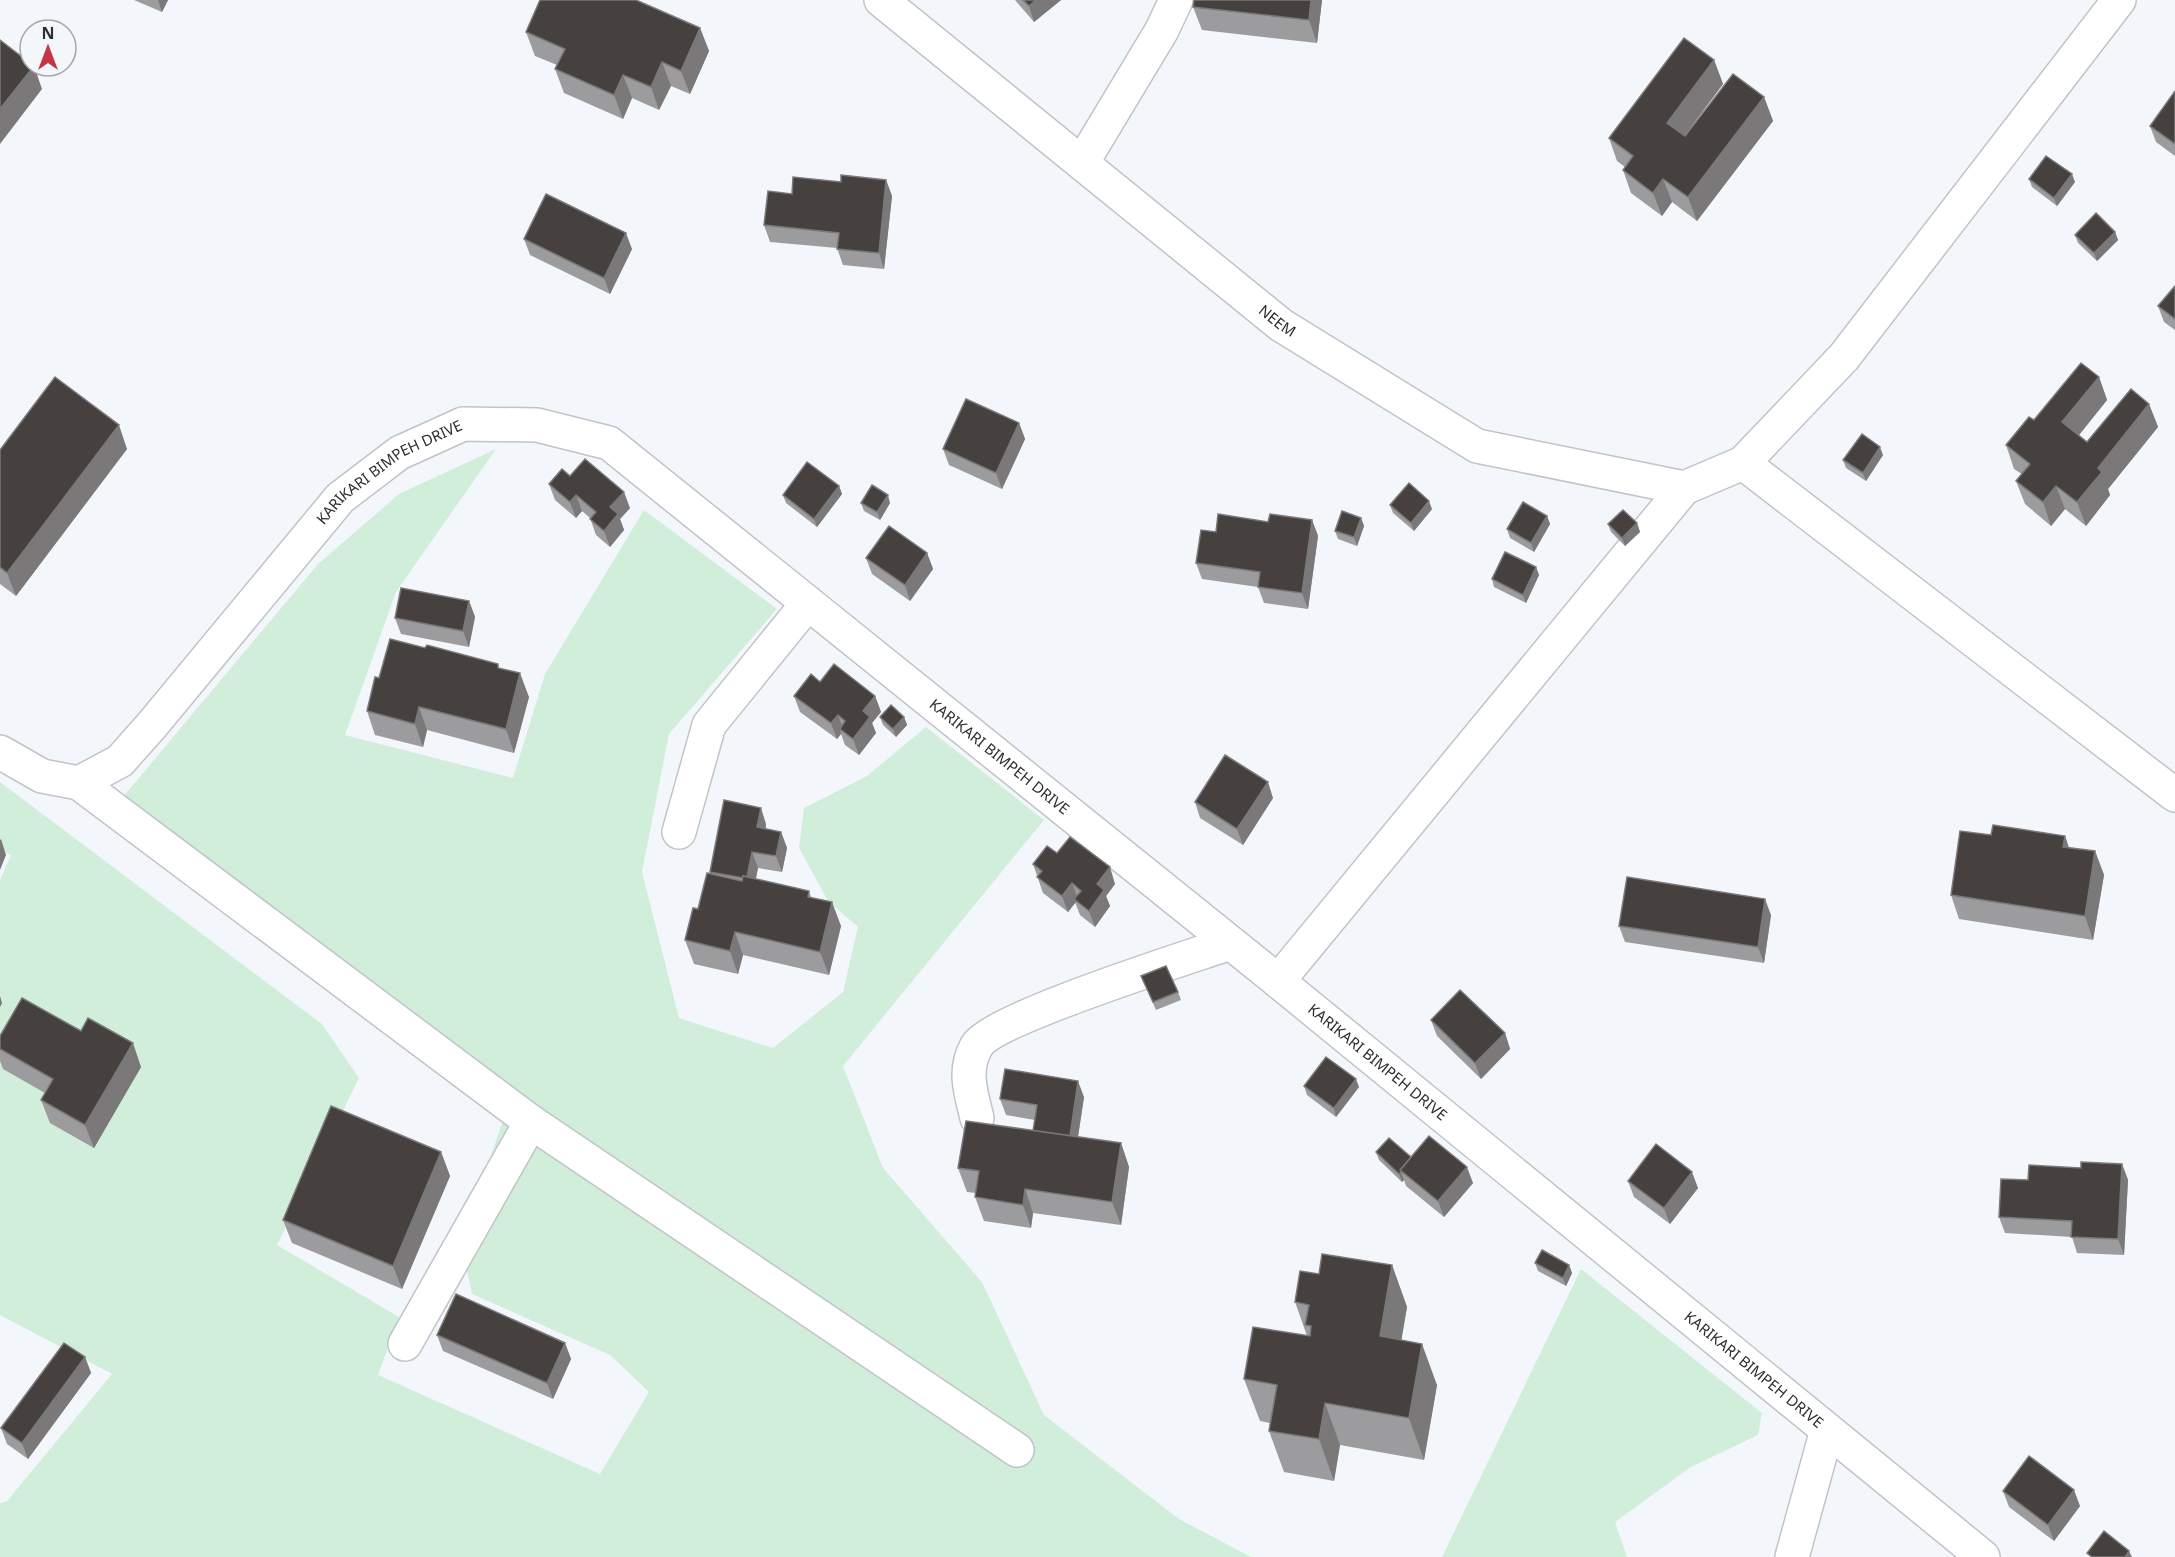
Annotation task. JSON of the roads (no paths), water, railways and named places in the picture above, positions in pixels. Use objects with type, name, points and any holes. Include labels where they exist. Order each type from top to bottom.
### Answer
[{"type":"street","name":"NEEM","points":[[881,0],[1281,324],[1477,446],[1684,489]]},
{"type":"street","points":[[1082,163],[1162,30],[1176,0]]},
{"type":"street","points":[[1278,981],[1684,489],[1743,463],[1844,357],[2119,0]]},
{"type":"street","name":"KARIKARI BIMPEH DRIVE","points":[[79,783],[120,761],[152,726],[340,498],[399,453],[463,424],[537,425],[609,443],[1278,981],[1827,1430],[1947,1544],[1983,1557]]},
{"type":"street","points":[[1743,463],[2175,795]]},
{"type":"street","points":[[679,832],[709,726],[808,603]]},
{"type":"street","points":[[0,752],[42,776],[79,783],[531,1122],[1017,1450]]},
{"type":"street","points":[[977,1118],[968,1075],[977,1045],[1000,1028],[1088,992],[1230,943]]},
{"type":"street","points":[[405,1344],[531,1122]]},
{"type":"street","points":[[1792,1557],[1827,1430]]}]
